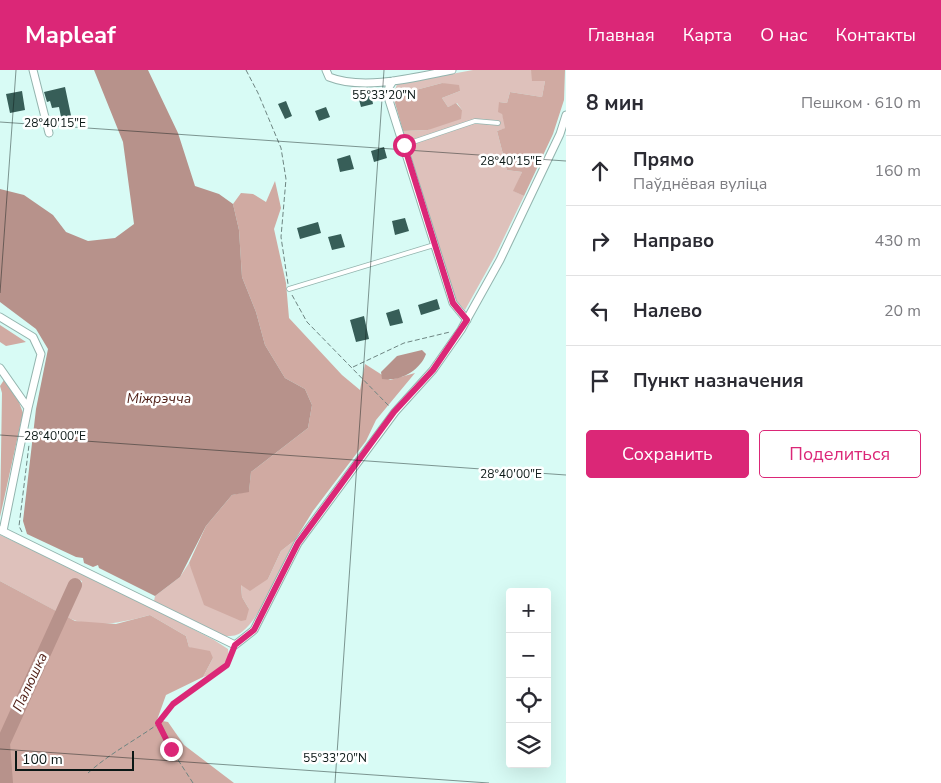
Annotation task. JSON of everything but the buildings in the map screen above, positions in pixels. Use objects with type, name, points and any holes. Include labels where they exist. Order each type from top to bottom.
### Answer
[{"type":"street","points":[[33,70],[49,133]]},
{"type":"street","points":[[326,70],[329,78],[340,82],[393,81],[452,70]]},
{"type":"street","points":[[393,81],[389,87],[388,97],[453,303],[467,320]]},
{"type":"street","points":[[0,317],[33,337],[41,354],[1,531],[235,645],[254,630],[298,543],[394,412],[433,370],[461,330],[500,260],[560,134],[566,115]]},
{"type":"street","points":[[0,368],[28,408]]},
{"type":"lane","points":[[404,145],[475,121],[498,124]]},
{"type":"lane","points":[[289,289],[434,245]]},
{"type":"path","points":[[246,70],[258,93],[281,148],[286,179],[281,237],[283,266],[289,289],[307,322],[353,367],[394,412]]},
{"type":"path","points":[[353,367],[404,343],[461,330]]},
{"type":"path","points":[[22,533],[19,526],[29,440]]},
{"type":"path","points":[[88,774],[107,757],[124,749],[158,723],[173,704],[227,665],[235,645]]},
{"type":"path","points":[[158,723],[171,749],[193,783]]},
{"type":"shaded area","points":[[473,70],[546,70],[531,71],[545,81],[542,97],[510,92],[507,103],[499,102],[506,128],[497,131],[507,170],[522,172],[514,191],[524,196],[495,256],[465,310],[456,301],[403,131],[428,130],[462,110],[457,103],[448,107],[442,98],[460,91],[442,83],[393,96],[397,84]]},
{"type":"shaded area","points":[[531,70],[565,70],[564,100],[553,134],[524,196],[513,191],[522,172],[507,170],[497,131],[505,128],[502,114],[498,112],[499,102],[507,103],[510,92],[542,97],[545,81],[532,81]]},
{"type":"shaded area","points":[[442,83],[459,85],[460,91],[442,98],[448,107],[456,103],[462,110],[461,119],[428,130],[403,131],[393,96]]},
{"type":"shaded area","points":[[275,181],[281,208],[274,229],[286,283],[289,318],[342,375],[360,390],[365,364],[390,380],[415,373],[376,420],[366,441],[313,511],[295,540],[281,551],[268,579],[250,591],[241,585],[242,597],[249,609],[246,620],[241,621],[204,605],[189,563],[206,526],[232,495],[249,491],[251,472],[308,428],[312,405],[305,389],[285,378],[265,345],[256,312],[242,277],[239,230],[233,204],[241,193],[253,194],[266,202]]},
{"type":"shaded area","points":[[0,325],[26,342],[6,346],[0,342]]},
{"type":"shaded area","points":[[4,380],[19,402],[23,413],[0,517],[2,393],[0,386]]},
{"type":"shaded area","points":[[0,535],[87,575],[214,640],[228,649],[229,657],[218,669],[203,677],[213,658],[189,647],[186,636],[150,615],[108,624],[87,623],[67,617],[82,581],[75,578],[68,586],[56,611],[0,581]]},
{"type":"shaded area","points":[[295,540],[265,602],[250,623],[237,635],[225,636],[154,601],[155,596],[180,577],[189,563],[193,571],[249,609],[242,597],[241,584],[268,579],[281,551]]},
{"type":"shaded area","points":[[0,581],[75,621],[116,624],[150,615],[186,636],[189,647],[210,651],[213,658],[203,677],[166,695],[157,720],[168,722],[184,745],[234,783],[0,783]]},
{"type":"water","name":"Міжрэчча","points":[[94,70],[148,70],[178,133],[195,186],[219,194],[233,204],[239,230],[242,277],[256,312],[265,345],[285,378],[305,389],[312,405],[308,428],[251,472],[249,492],[232,495],[206,526],[180,577],[155,596],[99,568],[98,565],[93,567],[84,563],[83,558],[76,557],[27,534],[23,521],[36,409],[48,349],[36,329],[0,302],[0,189],[24,195],[53,215],[66,232],[88,241],[115,238],[134,224],[123,142]]},
{"type":"water","points":[[422,350],[426,354],[419,366],[414,370],[395,379],[382,379],[381,372],[397,356]]},
{"type":"water","points":[[71,584],[79,587],[79,592],[72,606],[63,607],[61,600]]},
{"type":"waterway","name":"Палюшка","points":[[6,783],[3,743],[75,585]]},
{"type":"route","points":[[171,749],[158,723],[173,704],[227,665],[232,657],[235,645],[254,630],[298,543],[371,446],[394,412],[433,370],[467,320],[453,303],[404,145]]}]
